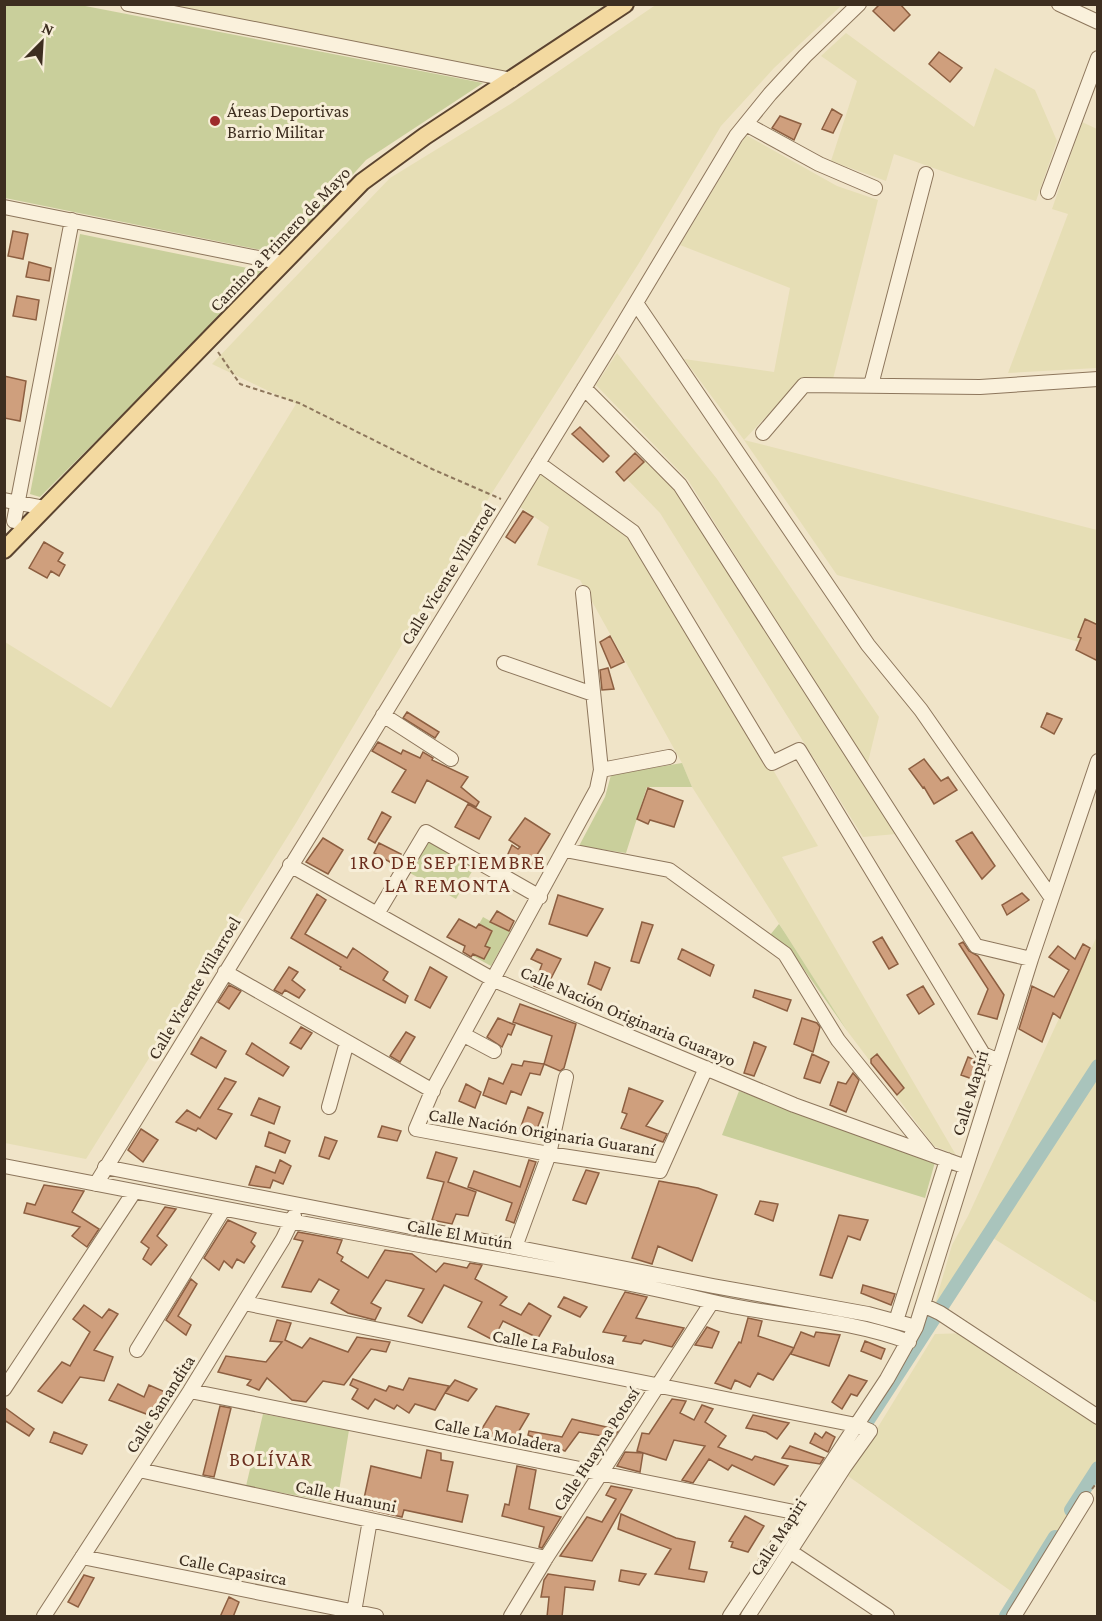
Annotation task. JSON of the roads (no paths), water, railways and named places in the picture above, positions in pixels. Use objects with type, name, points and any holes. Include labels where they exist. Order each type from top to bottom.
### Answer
[{"type":"main road","name":"Camino a Primero de Mayo","points":[[4,550],[14,523],[45,508],[362,182],[425,136],[625,4]]},
{"type":"street","points":[[128,4],[512,80]]},
{"type":"street","name":"Calle Vicente Villarroel","points":[[96,1184],[636,303],[713,173],[746,124],[770,94],[859,4]]},
{"type":"street","points":[[1059,4],[1098,22]]},
{"type":"street","points":[[1048,192],[1098,58]]},
{"type":"street","points":[[746,124],[819,164],[875,188]]},
{"type":"street","points":[[871,385],[926,174]]},
{"type":"street","points":[[4,207],[283,263]]},
{"type":"street","points":[[14,523],[11,502],[72,220]]},
{"type":"street","points":[[636,303],[868,645],[921,710],[1051,897]]},
{"type":"street","points":[[763,433],[804,385],[980,387],[1098,379]]},
{"type":"street","points":[[584,388],[680,485],[976,946],[1030,959]]},
{"type":"street","points":[[538,463],[633,532],[772,763],[799,750],[983,1054],[999,1061]]},
{"type":"street","points":[[11,502],[45,508]]},
{"type":"street","points":[[433,1091],[597,789],[601,770],[583,593]]},
{"type":"street","points":[[504,663],[593,694]]},
{"type":"street","points":[[382,715],[450,759]]},
{"type":"street","points":[[601,770],[669,757]]},
{"type":"street","name":"Calle Mapiri","points":[[730,1617],[887,1379],[916,1327],[1030,959],[1098,760]]},
{"type":"street","points":[[377,914],[426,832],[540,897]]},
{"type":"street","points":[[565,850],[669,870],[785,954],[838,1040],[931,1155]]},
{"type":"street","name":"Calle Nación Originaria Guarayo","points":[[290,865],[494,980],[794,1105],[966,1167]]},
{"type":"street","name":"Calle Nación Originaria Guaraní","points":[[225,972],[433,1091],[416,1130],[660,1171],[706,1068]]},
{"type":"street","points":[[464,1035],[494,1051]]},
{"type":"street","points":[[329,1107],[347,1042]]},
{"type":"street","points":[[515,1247],[549,1154],[566,1077]]},
{"type":"street","points":[[896,1321],[947,1160]]},
{"type":"street","name":"Calle El Mutún","points":[[105,1167],[896,1321],[916,1327]]},
{"type":"street","name":"Calle El Mutún","points":[[6,1168],[223,1210],[633,1284],[712,1302],[850,1326],[891,1335],[909,1342]]},
{"type":"street","points":[[4,1389],[134,1192]]},
{"type":"street","name":"Calle Sanandita","points":[[49,1615],[82,1557],[190,1391],[284,1239],[299,1206]]},
{"type":"street","points":[[137,1350],[223,1210]]},
{"type":"street","name":"Calle Huayna Potosí","points":[[511,1617],[546,1558],[712,1302]]},
{"type":"street","name":"Calle La Fabulosa","points":[[244,1303],[856,1425]]},
{"type":"street","points":[[923,1305],[940,1313],[1098,1417]]},
{"type":"street","name":"Calle La Moladera","points":[[190,1391],[799,1513]]},
{"type":"street","name":"Calle Mapiri","points":[[748,1617],[870,1431],[856,1425]]},
{"type":"street","name":"Calle Huanuni","points":[[139,1470],[546,1558]]},
{"type":"street","points":[[1014,1617],[1086,1500]]},
{"type":"street","points":[[354,1612],[370,1520]]},
{"type":"street","points":[[791,1552],[887,1617]]},
{"type":"street","name":"Calle Capasirca","points":[[82,1557],[376,1617]]},
{"type":"waterway","points":[[846,1454],[1098,1066]]},
{"type":"waterway","points":[[1071,1510],[1098,1468]]},
{"type":"waterway","points":[[1006,1616],[1055,1537]]},
{"type":"waterway","points":[[739,1616],[773,1566]]},
{"type":"place","name":"Áreas Deportivas Barrio Militar","points":[[215,121]]},
{"type":"district","name":"1RO DE SEPTIEMBRE LA REMONTA","points":[[448,874]]},
{"type":"district","name":"BOLÍVAR","points":[[271,1459]]}]
